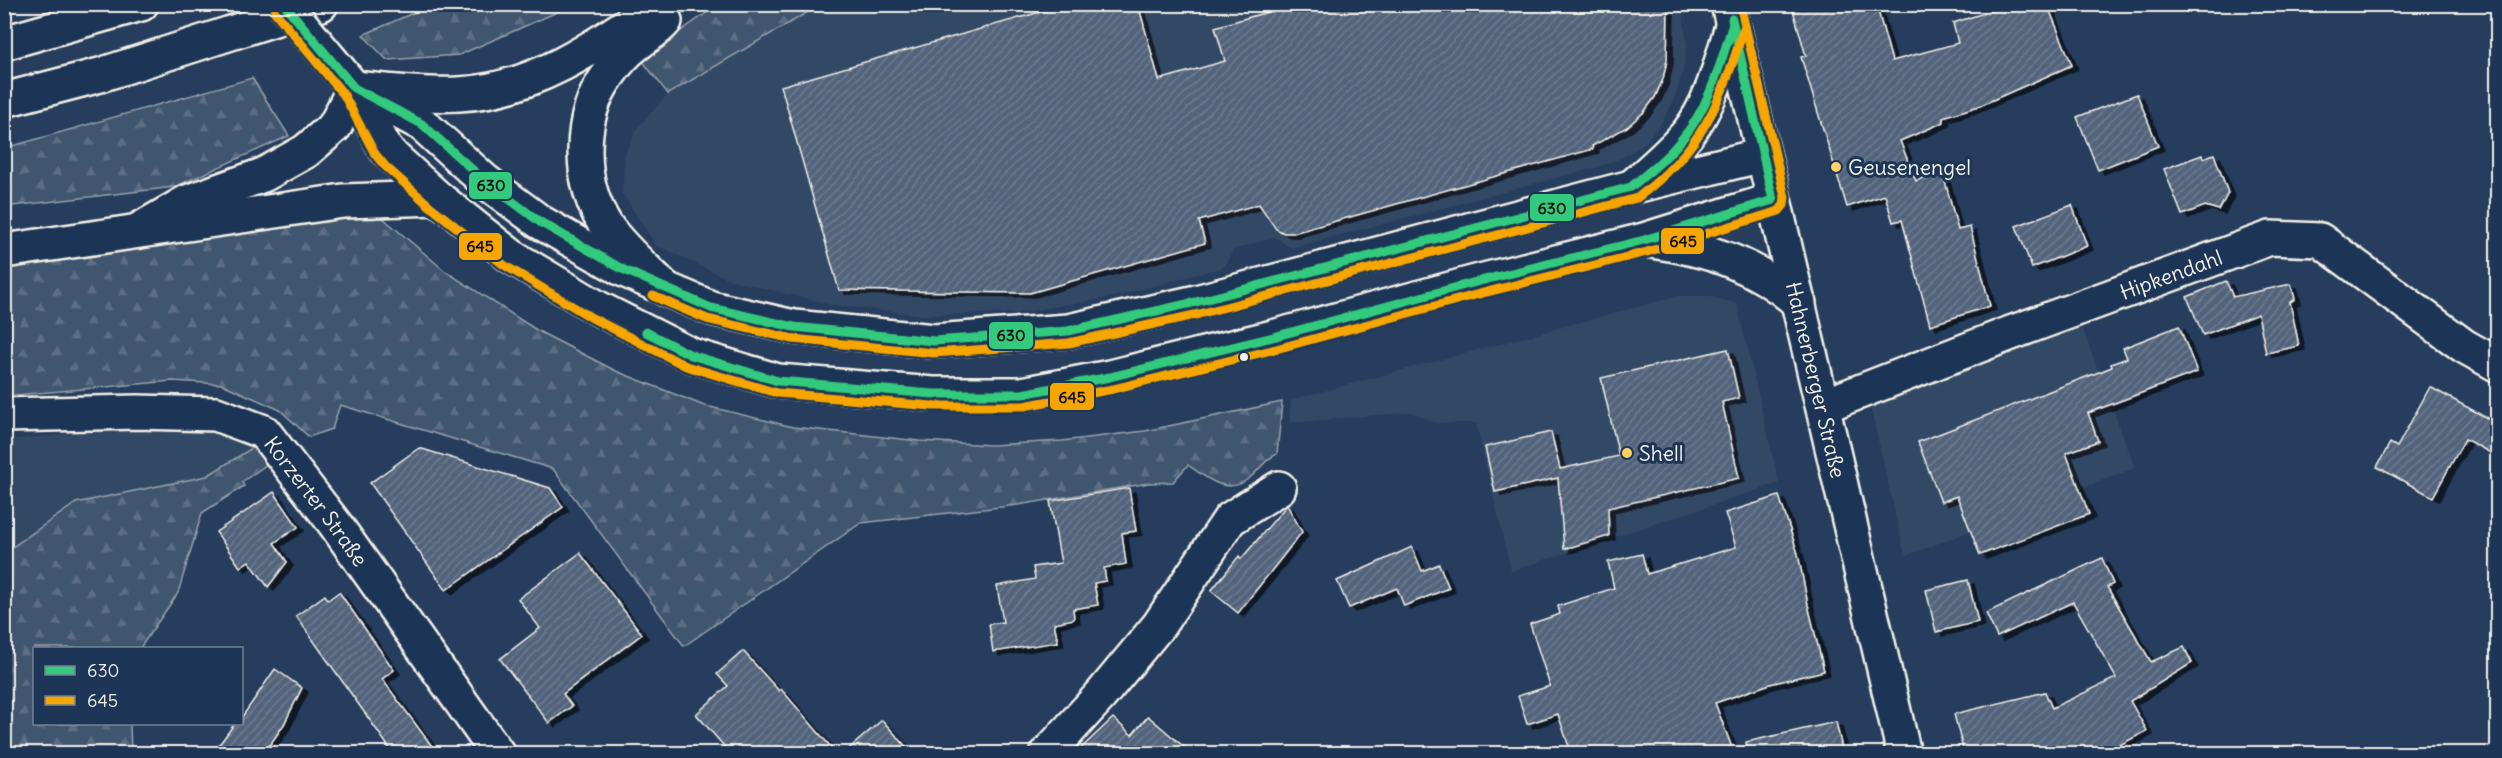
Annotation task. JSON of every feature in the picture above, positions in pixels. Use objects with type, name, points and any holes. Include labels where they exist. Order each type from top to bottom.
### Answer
[{"type":"main road","points":[[4,43],[141,4]]},
{"type":"main road","points":[[284,4],[354,88],[385,148],[438,198],[511,256],[598,308],[691,355],[778,381],[933,394],[1022,394],[1110,377],[1314,327],[1476,282],[1644,240],[1773,201]]},
{"type":"main road","points":[[4,100],[110,72],[321,4]]},
{"type":"main road","points":[[354,88],[434,95],[472,93],[507,86],[576,56],[657,4]]},
{"type":"main road","points":[[666,289],[607,226],[592,195],[587,170],[585,140],[590,112],[601,85],[609,73],[634,45],[660,27],[678,4]]},
{"type":"main road","points":[[1631,187],[1659,164],[1688,133],[1702,110],[1714,81],[1730,14]]},
{"type":"main road","name":"Hahnerberger Straße","points":[[1730,14],[1904,753]]},
{"type":"main road","points":[[137,231],[188,202],[262,175],[306,151],[335,126],[354,88]]},
{"type":"main road","points":[[354,88],[422,124],[477,175],[540,222],[622,269],[666,289],[711,308],[794,327],[934,341],[1068,331],[1196,302],[1461,231],[1763,155]]},
{"type":"main road","points":[[4,251],[343,201],[438,198]]},
{"type":"main road","points":[[1461,231],[1475,236],[1484,244],[1488,253],[1488,264],[1476,282]]},
{"type":"main road","name":"Hipkendahl","points":[[1823,406],[2011,333],[2270,238],[2320,240],[2464,346],[2498,365]]},
{"type":"main road","points":[[1644,240],[1701,250],[1742,263],[1780,286],[1799,303]]},
{"type":"main road","name":"Korzerter Straße","points":[[4,415],[137,412],[216,414],[264,432],[335,524],[498,753]]},
{"type":"main road","points":[[1047,753],[1101,695],[1159,625],[1230,519],[1279,488]]},
{"type":"shaded area","points":[[1682,4],[1687,45],[1683,72],[1673,102],[1659,126],[1644,144],[1621,158],[1598,167],[1291,248],[1275,237],[1233,250],[1224,267],[1113,297],[1016,313],[922,315],[833,305],[731,280],[656,245],[622,193],[625,154],[638,127],[668,94],[820,5]]},
{"type":"shaded area","name":"Shell","points":[[1678,296],[1708,296],[1737,304],[1779,483],[1511,571],[1476,423],[1436,423],[1411,412],[1289,423],[1291,400]]},
{"type":"shaded area","points":[[2081,325],[2135,468],[1905,556],[1870,405]]},
{"type":"shaded area","points":[[161,426],[221,430],[257,445],[207,476],[76,503],[5,553],[5,440]]},
{"type":"green space","points":[[431,5],[573,5],[459,55],[387,60],[363,35]]},
{"type":"green space","points":[[718,5],[820,5],[668,94],[641,59]]},
{"type":"green space","points":[[252,78],[289,136],[174,187],[5,207],[5,148]]},
{"type":"green space","points":[[377,213],[445,271],[538,331],[616,371],[702,405],[793,427],[919,441],[992,445],[1062,441],[1145,431],[1282,402],[1277,454],[1248,479],[1232,486],[1209,480],[1188,465],[1173,482],[1149,483],[1018,505],[861,523],[684,646],[553,469],[340,405],[332,429],[309,437],[280,410],[222,384],[172,381],[5,396],[4,266]]},
{"type":"green space","points":[[257,445],[267,464],[242,482],[244,486],[202,513],[178,593],[141,647],[33,647],[33,725],[130,725],[131,753],[5,753],[4,553],[76,503],[207,476]]},
{"type":"building","points":[[1068,4],[1138,4],[1159,80],[1225,61],[1215,27],[1295,4],[1668,4],[1667,60],[1663,79],[1655,97],[1644,112],[1627,127],[1592,146],[1593,149],[1293,233],[1284,233],[1276,229],[1259,204],[1199,221],[1205,243],[1030,293],[839,290],[781,86]]},
{"type":"building","points":[[1812,4],[1876,4],[1892,61],[1958,43],[1953,23],[2012,4],[2047,4],[2072,65],[1979,106],[1943,117],[1944,122],[1900,141],[1916,181],[1942,170],[1958,230],[1970,227],[1990,306],[1930,325],[1902,220],[1893,222],[1885,195],[1847,207],[1801,57],[1806,56],[1793,10]]},
{"type":"building","points":[[2137,94],[2158,146],[2098,170],[2077,117]]},
{"type":"building","points":[[2214,154],[2228,193],[2219,210],[2205,206],[2182,215],[2164,169],[2202,155],[2203,158]]},
{"type":"building","points":[[2072,205],[2087,246],[2032,268],[2016,226]]},
{"type":"building","points":[[2226,281],[2233,297],[2291,284],[2295,299],[2290,302],[2299,346],[2266,353],[2258,314],[2203,335],[2187,297]]},
{"type":"building","points":[[2179,326],[2197,372],[2088,413],[2098,441],[2066,453],[2089,514],[1980,555],[1957,496],[1941,502],[1918,442],[2112,367],[2111,364],[2127,358],[2123,348]]},
{"type":"building","points":[[1728,349],[1739,398],[1722,402],[1739,478],[1608,508],[1609,536],[1564,549],[1558,478],[1495,492],[1485,447],[1551,432],[1560,469],[1619,456],[1601,378]]},
{"type":"building","points":[[2430,387],[2498,424],[2498,457],[2465,439],[2433,497],[2377,467],[2390,443],[2397,447]]},
{"type":"building","points":[[419,448],[550,488],[563,507],[446,590],[370,483]]},
{"type":"building","points":[[1129,488],[1136,531],[1122,533],[1126,564],[1104,568],[1106,581],[1094,583],[1098,605],[1073,609],[1074,619],[1054,623],[1058,642],[993,652],[989,624],[1003,622],[997,586],[1035,579],[1033,567],[1061,563],[1050,501]]},
{"type":"building","points":[[274,492],[298,527],[274,543],[287,562],[268,587],[249,561],[240,567],[216,532]]},
{"type":"building","points":[[1779,496],[1798,554],[1824,671],[1770,684],[1715,703],[1734,753],[1571,753],[1558,714],[1527,724],[1518,696],[1550,686],[1530,624],[1560,614],[1558,606],[1614,588],[1608,562],[1642,554],[1647,574],[1736,547],[1725,513]]},
{"type":"building","points":[[1287,505],[1302,532],[1238,613],[1211,591],[1239,556],[1241,559]]},
{"type":"building","points":[[1412,547],[1422,571],[1439,564],[1449,588],[1404,606],[1397,588],[1349,608],[1337,581]]},
{"type":"building","points":[[580,553],[642,634],[563,694],[572,706],[549,723],[500,659],[540,628],[518,599]]},
{"type":"building","points":[[2102,558],[2113,584],[2107,587],[2151,662],[2184,647],[2192,663],[2130,701],[2147,731],[2104,753],[1964,753],[1954,714],[2045,692],[2052,708],[2116,678],[2073,602],[1997,637],[1986,613]]},
{"type":"building","points":[[1968,580],[1978,622],[1936,632],[1926,590]]},
{"type":"building","points":[[339,592],[394,670],[382,679],[437,753],[393,753],[296,616],[325,595],[328,600]]},
{"type":"building","points":[[743,651],[779,691],[781,689],[836,753],[730,753],[696,714],[728,686],[717,674]]},
{"type":"building","points":[[275,669],[302,688],[283,726],[264,753],[213,753],[234,725],[243,725],[243,716]]},
{"type":"building","points":[[1148,716],[1191,753],[1076,753],[1113,718],[1132,735]]},
{"type":"building","points":[[882,720],[912,753],[844,753]]},
{"type":"building","points":[[1836,722],[1843,753],[1747,753],[1746,742]]},
{"type":"transit line","name":"630","points":[[284,4],[354,88],[422,124],[485,181],[540,222],[622,269],[711,308],[794,327],[934,341],[1068,331],[1196,302],[1631,187],[1671,152],[1692,126],[1707,99],[1733,24]]},
{"type":"transit line","name":"645","points":[[275,12],[344,95],[375,154],[385,166],[431,207],[504,265],[592,318],[686,366],[777,393],[932,406],[1024,406],[1113,389],[1276,349],[1479,294],[1647,252],[1779,211],[1784,205],[1785,197],[1740,4]]},
{"type":"transit line","name":"630","points":[[1732,19],[1773,200]]},
{"type":"transit line","name":"645","points":[[653,296],[707,319],[793,339],[934,353],[1069,343],[1199,314],[1637,198],[1678,161],[1706,123],[1726,80],[1744,28]]},
{"type":"transit line","name":"630","points":[[646,332],[691,355],[778,381],[933,394],[1022,394],[1110,377],[1273,337],[1476,282],[1644,240],[1773,200]]},
{"type":"place","name":"Geusenengel","points":[[1836,167]]},
{"type":"place","name":"Shell","points":[[1627,453]]}]
